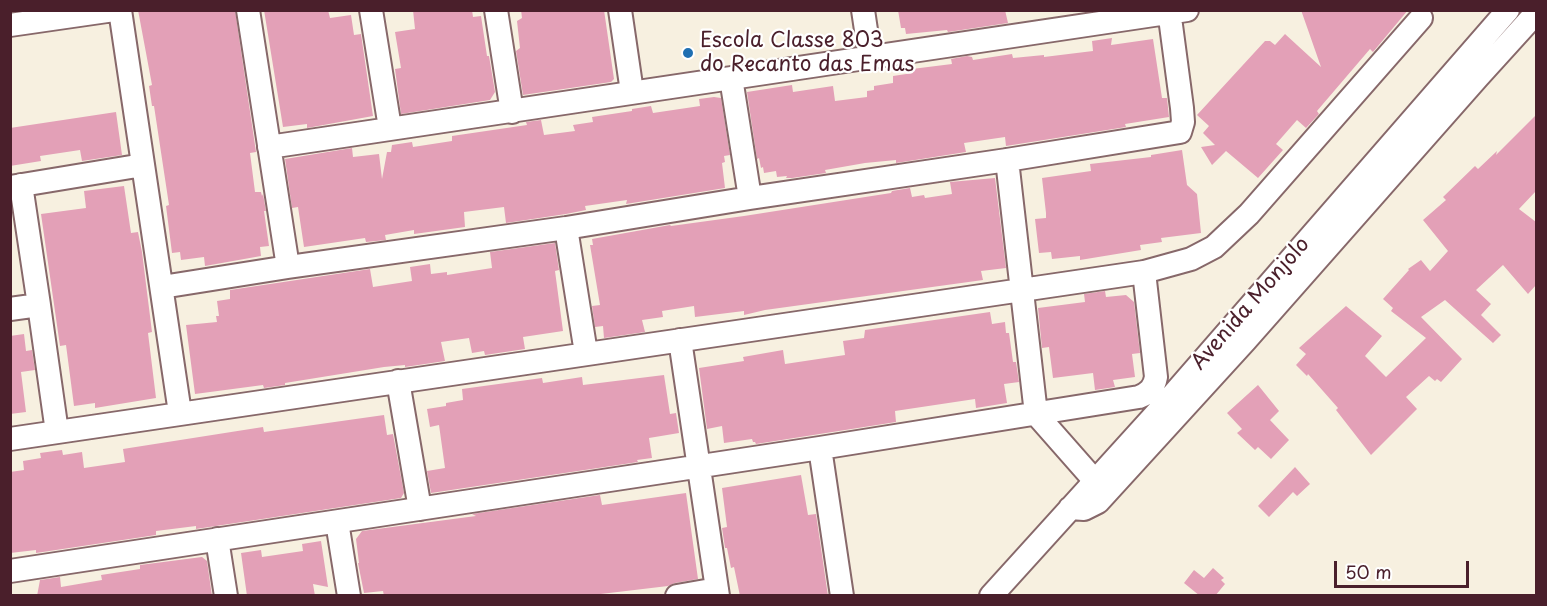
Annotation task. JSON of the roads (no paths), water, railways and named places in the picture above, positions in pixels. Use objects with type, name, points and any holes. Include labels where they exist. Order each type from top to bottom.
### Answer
[{"type":"street","points":[[10,25],[45,15],[114,10]]},
{"type":"street","points":[[120,10],[180,413]]},
{"type":"street","points":[[248,10],[288,267]]},
{"type":"street","points":[[371,10],[390,129]]},
{"type":"street","points":[[496,10],[512,112]]},
{"type":"street","points":[[620,10],[633,92]]},
{"type":"street","points":[[863,10],[870,57]]},
{"type":"street","name":"Avenida Monjolo","points":[[991,596],[1172,395],[1508,10]]},
{"type":"street","points":[[162,287],[566,228],[1180,132],[1183,122],[1175,11],[269,147]]},
{"type":"street","points":[[1070,508],[1084,509],[1098,502],[1245,341],[1536,13]]},
{"type":"street","points":[[10,439],[1144,272],[1191,259],[1214,247],[1249,214],[1421,18]]},
{"type":"street","points":[[731,78],[750,198]]},
{"type":"street","points":[[1007,160],[1036,414],[1095,481]]},
{"type":"street","points":[[57,432],[39,304],[16,186],[143,165]]},
{"type":"street","points":[[566,228],[586,353]]},
{"type":"street","points":[[10,571],[1139,398],[1147,394],[1156,377],[1144,272]]},
{"type":"street","points":[[10,309],[39,304]]},
{"type":"street","points":[[677,596],[718,592],[680,340]]},
{"type":"street","points":[[398,381],[420,509]]},
{"type":"street","points":[[820,448],[842,596]]},
{"type":"street","points":[[337,522],[349,596]]},
{"type":"street","points":[[217,539],[226,596]]},
{"type":"place","name":"Escola Classe 803 do Recanto das Emas","points":[[688,53]]}]
